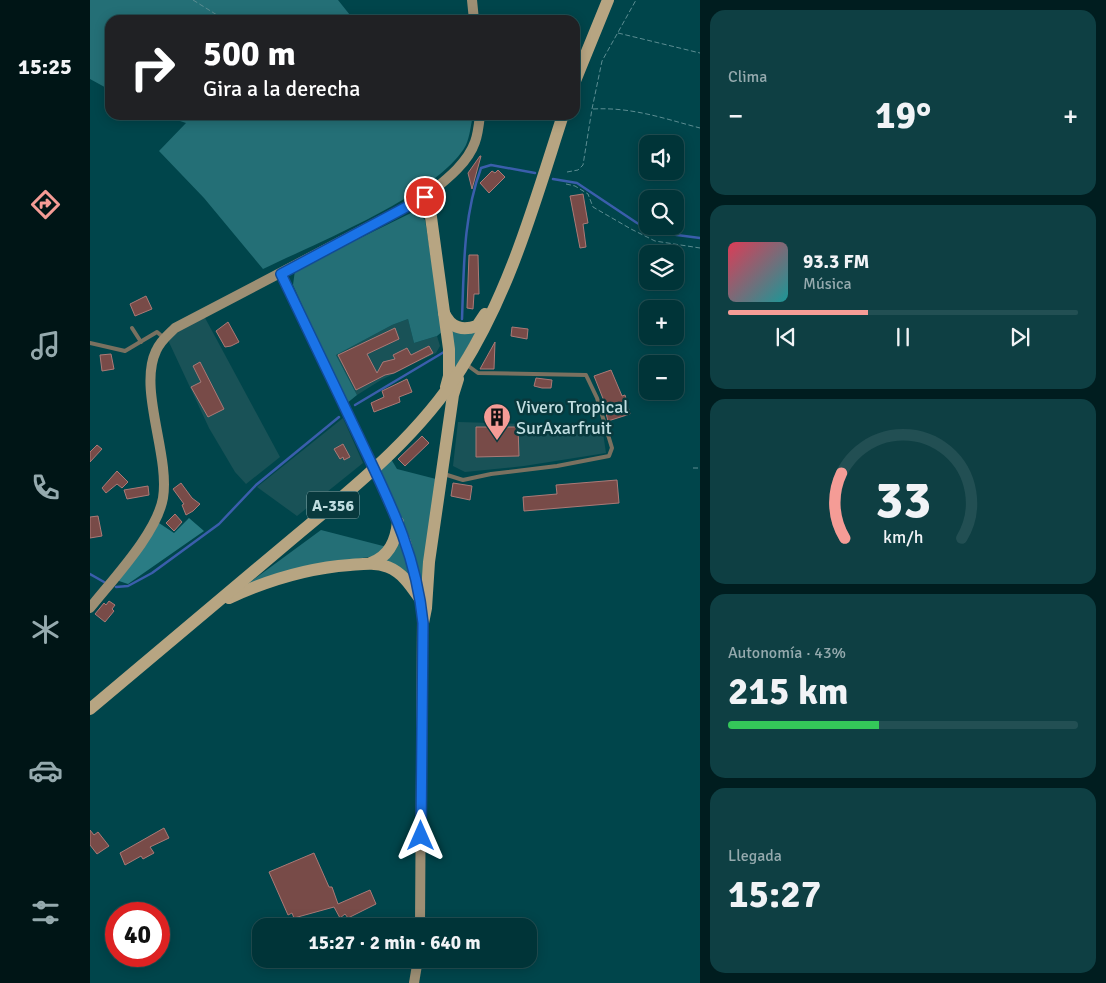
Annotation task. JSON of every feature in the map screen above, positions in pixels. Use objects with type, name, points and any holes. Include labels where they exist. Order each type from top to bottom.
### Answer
[{"type":"main road","points":[[580,69],[608,0]]},
{"type":"main road","points":[[442,396],[474,347],[514,262],[561,120]]},
{"type":"main road","points":[[425,197],[431,217],[449,349],[449,376],[442,396]]},
{"type":"main road","points":[[443,311],[452,325],[461,329],[477,326],[504,285]]},
{"type":"main road","points":[[423,623],[426,608],[429,562],[454,395],[463,366]]},
{"type":"main road","name":"A-356","points":[[90,709],[380,465],[416,428],[442,396]]},
{"type":"main road","points":[[371,563],[384,557],[392,547],[398,522]]},
{"type":"main road","points":[[216,604],[270,581],[303,572],[371,563],[396,571],[404,578],[420,599]]},
{"type":"street","points":[[472,0],[474,15]]},
{"type":"street","points":[[90,608],[147,536],[163,498],[163,470],[151,388],[151,366],[155,351],[164,338],[175,328],[425,197],[454,172],[472,150],[479,120]]},
{"type":"street","points":[[281,274],[382,486],[412,560],[423,623],[420,918]]},
{"type":"street","points":[[414,983],[416,968]]},
{"type":"lane","points":[[132,328],[141,342]]},
{"type":"lane","points":[[90,343],[125,351],[157,332],[164,338]]},
{"type":"lane","points":[[442,473],[463,480],[609,456],[612,448],[597,398],[586,375],[478,373],[463,366]]},
{"type":"path","points":[[192,0],[217,15]]},
{"type":"path","points":[[567,172],[578,170],[583,165],[602,61],[636,0]]},
{"type":"path","points":[[618,32],[700,53]]},
{"type":"path","points":[[592,109],[613,108],[640,111],[700,128]]},
{"type":"path","points":[[566,184],[575,186],[588,194],[593,207],[655,241],[700,248]]},
{"type":"path","points":[[693,468],[700,468]]},
{"type":"shaded area","points":[[90,0],[338,0],[350,15],[105,15],[105,87],[90,79]]},
{"type":"shaded area","points":[[177,120],[472,120],[466,145],[452,163],[430,182],[374,216],[263,269],[204,198],[159,151],[186,123]]},
{"type":"shaded area","points":[[415,211],[425,220],[443,331],[437,336],[414,343],[408,319],[392,325],[336,355],[357,395],[346,404],[293,285],[295,270]]},
{"type":"shaded area","points":[[204,316],[280,457],[246,484],[235,472],[209,428],[168,340],[178,331]]},
{"type":"shaded area","points":[[408,319],[414,343],[437,336],[440,346],[436,353],[381,380],[357,395],[336,355],[392,325]]},
{"type":"shaded area","points":[[448,329],[462,334],[476,332],[452,374]]},
{"type":"shaded area","points":[[343,418],[363,463],[297,516],[257,487]]},
{"type":"shaded area","points":[[458,422],[602,426],[606,453],[524,466],[465,472],[453,466]]},
{"type":"shaded area","points":[[391,459],[397,469],[436,479],[424,594],[379,471]]},
{"type":"shaded area","points":[[189,518],[204,531],[128,584],[116,580],[159,523],[174,533]]},
{"type":"shaded area","points":[[321,530],[387,547],[375,556],[298,568],[242,588]]},
{"type":"shaded area","points":[[400,535],[414,583],[380,561]]},
{"type":"building","points":[[481,156],[472,189],[468,173]]},
{"type":"building","points":[[498,170],[505,177],[489,193],[480,183],[492,171],[495,173]]},
{"type":"building","points":[[583,194],[588,223],[583,224],[586,247],[580,248],[570,196]]},
{"type":"building","points":[[469,255],[478,255],[479,294],[474,294],[473,309],[467,308]]},
{"type":"building","points":[[146,296],[152,309],[135,316],[130,304]]},
{"type":"building","points":[[228,322],[239,342],[225,347],[216,331]]},
{"type":"building","points":[[512,327],[528,329],[527,339],[511,336]]},
{"type":"building","points":[[395,328],[399,339],[367,354],[377,373],[383,362],[395,359],[393,355],[407,348],[411,355],[429,346],[433,353],[356,390],[338,355]]},
{"type":"building","points":[[495,342],[494,369],[480,369]]},
{"type":"building","points":[[111,354],[114,369],[102,371],[100,355]]},
{"type":"building","points":[[200,362],[224,409],[208,417],[191,387],[201,382],[193,366]]},
{"type":"building","points":[[611,370],[622,396],[625,395],[630,414],[608,421],[604,401],[594,376]]},
{"type":"building","points":[[536,378],[552,380],[551,388],[534,386]]},
{"type":"building","points":[[407,379],[412,392],[399,397],[400,402],[374,412],[371,403],[384,397],[382,391]]},
{"type":"building","name":"Vivero Tropical SurAxarfruit","points":[[476,427],[518,427],[519,456],[476,457]]},
{"type":"building","points":[[422,436],[429,443],[405,466],[398,459]]},
{"type":"building","points":[[343,444],[350,457],[344,460],[343,457],[340,459],[334,449]]},
{"type":"building","points":[[97,445],[102,449],[90,462],[90,452]]},
{"type":"building","points":[[117,471],[128,482],[122,488],[117,484],[106,493],[102,488]]},
{"type":"building","points":[[617,480],[619,503],[524,511],[523,497],[557,494],[556,485]]},
{"type":"building","points":[[181,483],[192,498],[200,504],[186,515],[182,505],[184,504],[173,489]]},
{"type":"building","points":[[453,483],[472,486],[470,500],[451,496]]},
{"type":"building","points":[[148,486],[149,495],[127,499],[124,490]]},
{"type":"building","points":[[175,514],[182,522],[174,531],[166,523]]},
{"type":"building","points":[[98,516],[102,536],[90,538],[90,517]]},
{"type":"building","points":[[109,601],[115,605],[112,609],[114,611],[105,622],[95,614],[104,603],[106,605]]},
{"type":"building","points":[[164,828],[169,838],[150,847],[154,853],[143,859],[141,856],[125,865],[120,853]]},
{"type":"building","points":[[90,830],[94,835],[98,832],[109,846],[97,854],[90,845]]},
{"type":"building","points":[[314,853],[329,887],[332,887],[338,904],[370,890],[376,904],[348,918],[345,914],[340,918],[334,907],[294,918],[292,913],[288,915],[269,872]]},
{"type":"waterway","points":[[462,319],[464,262],[468,224],[475,186],[481,168],[491,165],[535,173]]},
{"type":"waterway","points":[[553,179],[577,183],[637,223],[654,232],[700,238]]},
{"type":"waterway","points":[[355,405],[444,352]]},
{"type":"waterway","points":[[116,587],[128,586],[152,573],[219,524],[256,485],[339,417]]},
{"type":"waterway","points":[[90,574],[104,582]]},
{"type":"place","name":"Vivero Tropical SurAxarfruit","points":[[497,441]]},
{"type":"route","points":[[421,836],[423,623],[417,580],[406,542],[392,506],[281,274],[425,197]]}]
